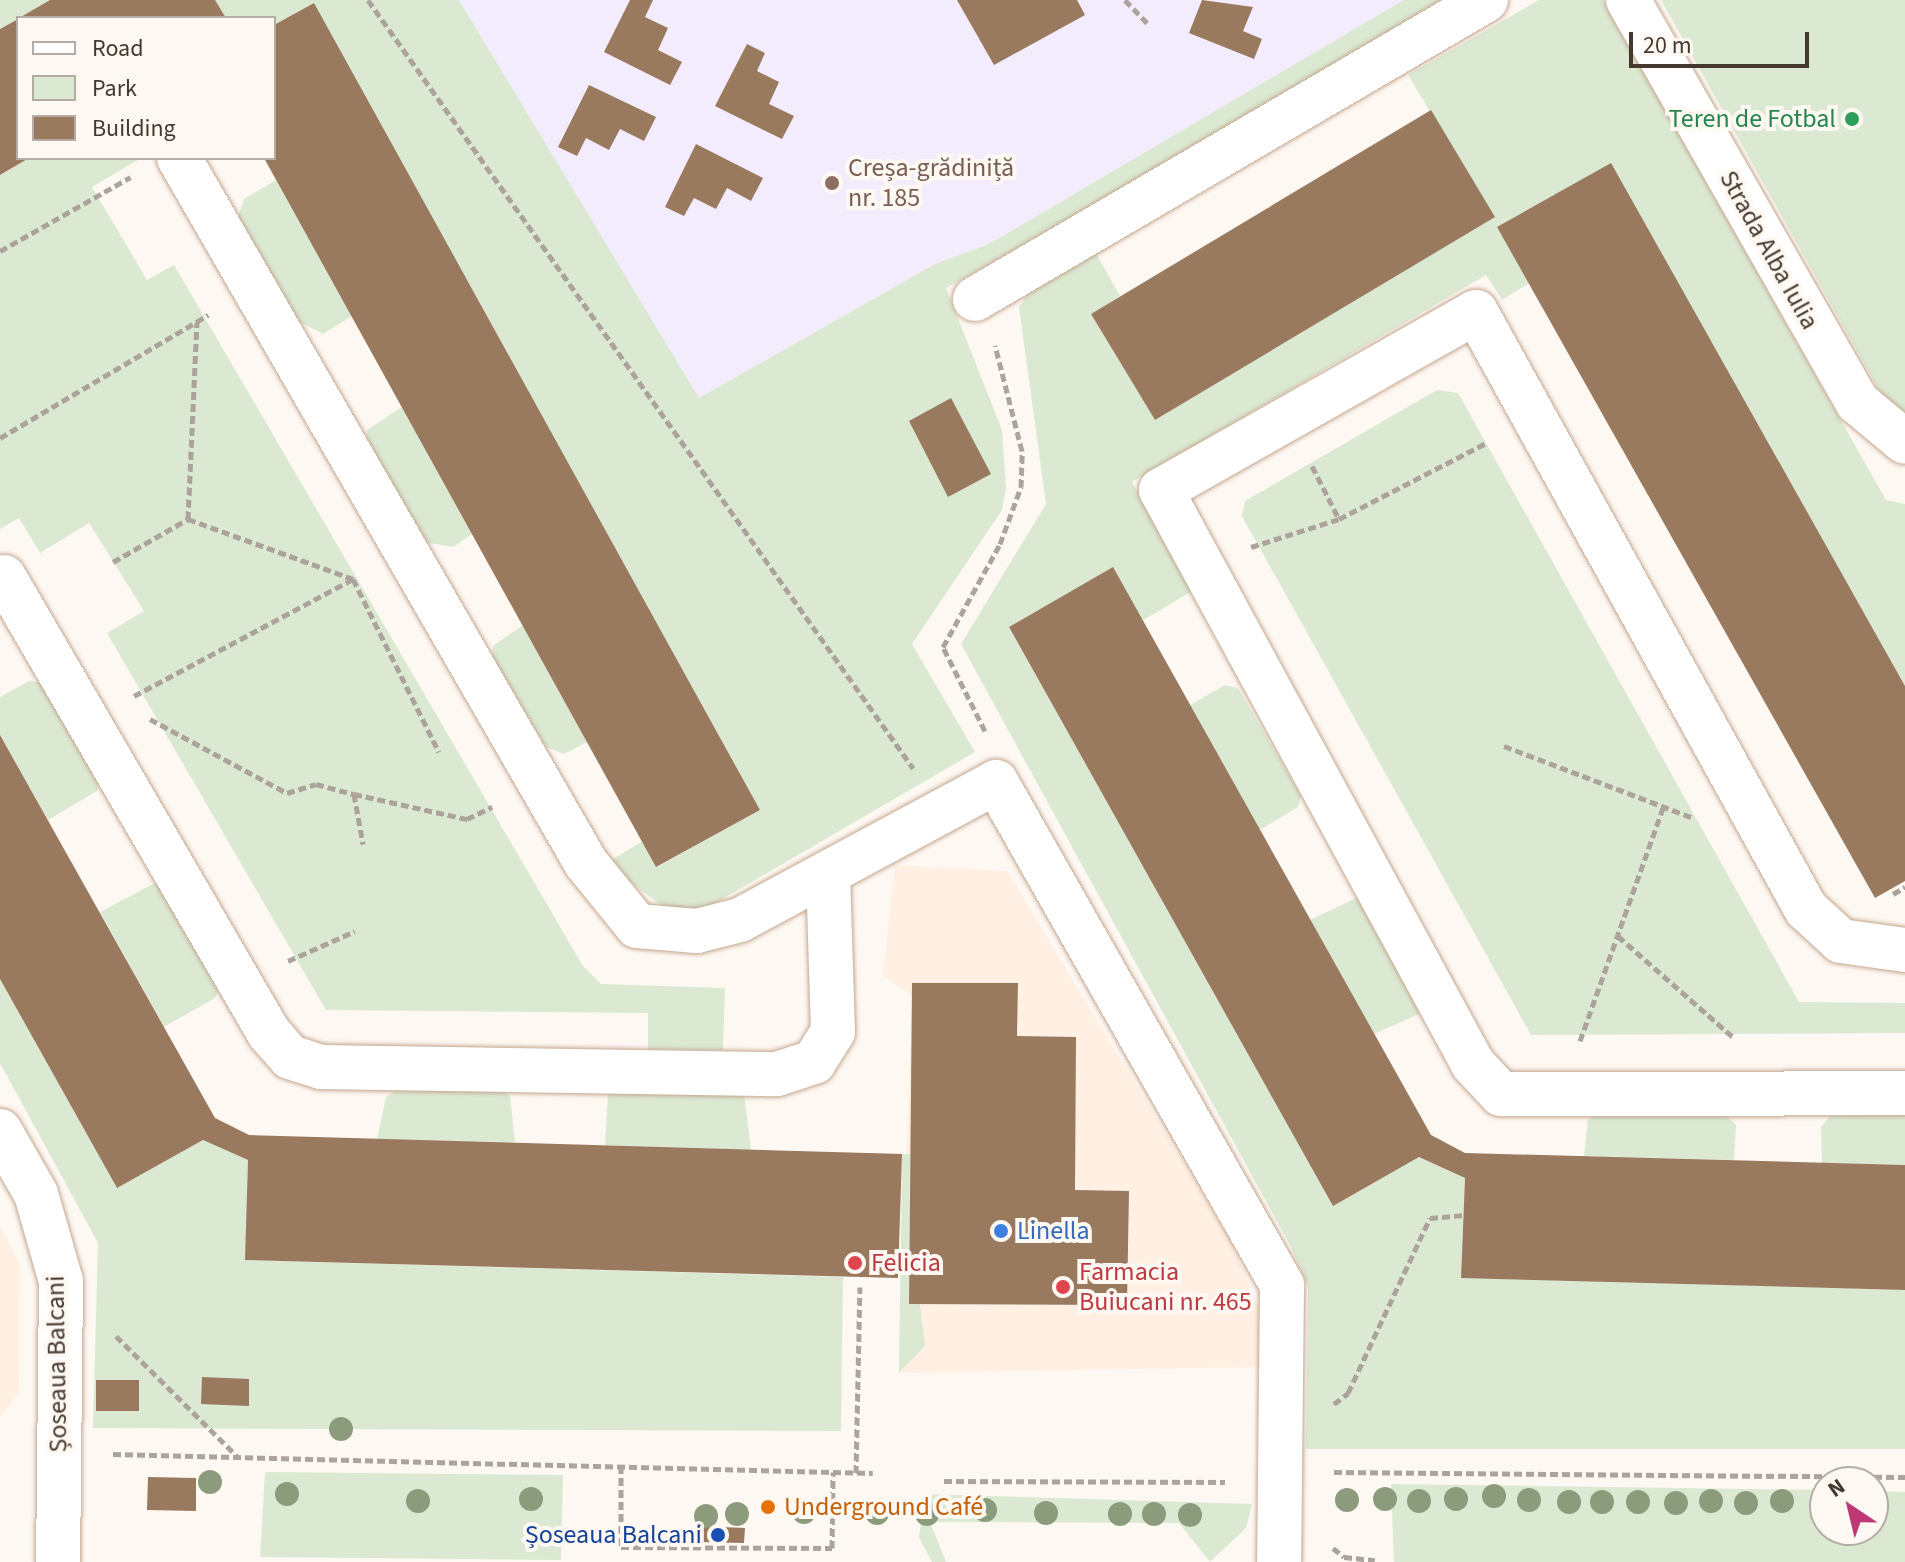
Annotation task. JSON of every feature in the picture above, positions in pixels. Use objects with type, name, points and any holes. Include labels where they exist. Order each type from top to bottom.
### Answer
[{"type":"lane","points":[[975,299],[1486,0]]},
{"type":"lane","name":"Strada Alba Iulia","points":[[1628,0],[1857,402],[1905,442]]},
{"type":"lane","points":[[180,160],[540,783],[618,910],[637,926],[697,931],[740,920],[828,876],[996,782],[1265,1244],[1282,1285],[1279,1562]]},
{"type":"lane","points":[[1905,950],[1862,947],[1821,927],[1769,844],[1476,312],[1161,490],[1473,1064],[1501,1094],[1905,1093]]},
{"type":"lane","points":[[4,577],[104,712],[240,983],[290,1057],[321,1067],[777,1074],[814,1062],[833,1032],[828,876]]},
{"type":"lane","name":"Șoseaua Balcani","points":[[0,1131],[36,1194],[61,1281],[58,1562]]},
{"type":"path","points":[[368,0],[943,812]]},
{"type":"path","points":[[1125,0],[1147,23]]},
{"type":"path","points":[[0,251],[137,174]]},
{"type":"path","points":[[0,438],[253,287]]},
{"type":"path","points":[[975,299],[1002,361],[1022,451],[1021,487],[1000,544],[943,647],[984,727],[996,782]]},
{"type":"path","points":[[188,519],[197,322]]},
{"type":"path","points":[[1201,563],[1339,519],[1535,419]]},
{"type":"path","points":[[113,562],[188,519],[353,579],[439,752]]},
{"type":"path","points":[[104,712],[406,551]]},
{"type":"path","points":[[104,712],[287,793],[316,784],[467,819],[540,783]]},
{"type":"path","points":[[1504,746],[1663,808],[1769,844]]},
{"type":"path","points":[[354,794],[363,844]]},
{"type":"path","points":[[1561,1094],[1663,808]]},
{"type":"path","points":[[240,983],[355,931]]},
{"type":"path","points":[[1618,936],[1724,1027],[1782,1093]]},
{"type":"path","points":[[1282,1462],[1348,1393],[1430,1218],[1463,1215]]},
{"type":"path","points":[[856,1473],[860,1287]]},
{"type":"path","points":[[103,1324],[237,1456]]},
{"type":"path","points":[[101,1454],[873,1473]]},
{"type":"path","points":[[944,1481],[1282,1462],[1319,1471],[1905,1477]]},
{"type":"path","points":[[621,1466],[621,1547],[832,1548],[833,1472]]},
{"type":"shaded area","name":"Creșa-grădiniță nr. 185","points":[[459,0],[1405,0],[989,244],[935,264],[699,398]]},
{"type":"shaded area","points":[[895,865],[1007,871],[1232,1243],[1259,1309],[1261,1367],[899,1373],[912,996],[883,975]]},
{"type":"shaded area","points":[[0,1226],[20,1265],[19,1392],[0,1418]]},
{"type":"green space","points":[[0,0],[50,0],[22,16],[16,16],[16,20],[0,29]]},
{"type":"green space","points":[[215,0],[459,0],[699,398],[935,264],[989,244],[1404,0],[1459,0],[946,288],[1002,430],[1006,488],[1002,510],[912,644],[975,752],[700,912],[662,906],[606,863],[643,841],[657,867],[760,810],[314,4],[276,24],[276,16],[225,16]]},
{"type":"green space","points":[[1539,0],[1603,0],[1886,500],[1905,504],[1905,686],[1611,164],[1529,283],[1502,300],[1486,275],[1132,482],[1192,591],[1142,621],[1112,568],[1009,627],[1333,1206],[1419,1157],[1465,1178],[1461,1277],[1905,1290],[1905,1449],[1306,1449],[1308,1287],[1290,1245],[961,644],[1046,504],[1019,307],[1034,285],[1094,250],[1120,296],[1091,314],[1155,420],[1494,217],[1408,75]]},
{"type":"green space","points":[[1661,0],[1905,0],[1905,413],[1883,397]]},
{"type":"green space","points":[[26,160],[138,160],[92,187],[147,280],[174,265],[583,966],[601,984],[725,988],[723,1050],[648,1049],[648,1013],[326,1010],[107,633],[144,611],[89,523],[40,553],[19,518],[0,529],[0,175]]},
{"type":"green space","points":[[276,180],[352,316],[323,334],[296,320],[237,220],[244,199]]},
{"type":"green space","points":[[1437,390],[1458,393],[1799,1002],[1905,1003],[1905,1033],[1531,1035],[1242,516],[1245,501]]},
{"type":"green space","points":[[402,407],[472,534],[453,547],[424,542],[368,447],[367,430]]},
{"type":"green space","points":[[523,625],[587,742],[564,754],[546,747],[492,656],[493,646]]},
{"type":"green space","points":[[29,681],[53,683],[102,772],[97,791],[48,820],[0,735],[0,697]]},
{"type":"green space","points":[[1225,685],[1238,688],[1301,796],[1298,807],[1260,830],[1190,705]]},
{"type":"green space","points":[[153,884],[166,888],[220,987],[215,998],[164,1027],[100,912]]},
{"type":"green space","points":[[1356,898],[1369,902],[1419,999],[1419,1014],[1374,1034],[1310,920]]},
{"type":"green space","points":[[0,979],[117,1188],[203,1140],[248,1160],[246,1260],[843,1277],[841,1431],[93,1428],[98,1243],[0,1063]]},
{"type":"green space","points":[[403,1085],[492,1085],[510,1096],[515,1142],[377,1139],[386,1097]]},
{"type":"green space","points":[[608,1093],[744,1093],[751,1150],[605,1145]]},
{"type":"green space","points":[[1597,1111],[1724,1114],[1736,1125],[1734,1160],[1584,1156],[1588,1120]]},
{"type":"green space","points":[[1905,1115],[1905,1165],[1822,1163],[1821,1127],[1830,1116]]},
{"type":"green space","points":[[902,1154],[910,1154],[909,1303],[920,1304],[925,1346],[899,1373]]},
{"type":"green space","points":[[265,1472],[563,1475],[561,1560],[260,1557]]},
{"type":"green space","points":[[1391,1484],[1809,1490],[1809,1546],[1889,1546],[1889,1492],[1905,1492],[1905,1562],[1394,1562]]},
{"type":"green space","points":[[925,1494],[1252,1504],[1246,1528],[1210,1562],[1179,1523],[930,1522],[946,1562],[932,1562],[919,1538]]},
{"type":"building","points":[[50,0],[215,0],[225,16],[22,16]]},
{"type":"building","points":[[630,0],[653,0],[645,17],[668,28],[658,50],[682,62],[670,85],[604,52]]},
{"type":"building","points":[[957,0],[1077,0],[1085,15],[994,65]]},
{"type":"building","points":[[1202,0],[1253,7],[1243,31],[1262,39],[1254,59],[1189,33]]},
{"type":"building","points":[[314,3],[760,810],[656,867],[265,160],[276,160],[276,24]]},
{"type":"building","points":[[16,20],[16,160],[26,160],[0,175],[0,29]]},
{"type":"building","points":[[747,44],[765,53],[757,71],[779,82],[769,104],[794,116],[782,139],[715,106]]},
{"type":"building","points":[[589,85],[656,117],[644,141],[620,129],[609,150],[586,138],[577,156],[558,147]]},
{"type":"building","points":[[1431,110],[1495,217],[1155,420],[1091,314]]},
{"type":"building","points":[[696,144],[763,178],[751,201],[727,188],[716,209],[694,198],[684,216],[665,207]]},
{"type":"building","points":[[1611,163],[1905,686],[1905,881],[1875,898],[1497,227]]},
{"type":"building","points":[[951,398],[991,474],[948,497],[909,421]]},
{"type":"building","points":[[1113,567],[1431,1135],[1465,1153],[1905,1165],[1905,1290],[1461,1278],[1465,1178],[1419,1157],[1333,1206],[1009,627]]},
{"type":"building","points":[[0,735],[215,1118],[249,1135],[902,1154],[898,1278],[245,1260],[248,1160],[203,1140],[117,1188],[0,979]]},
{"type":"building","points":[[912,983],[1018,983],[1017,1036],[1076,1037],[1075,1190],[1129,1191],[1127,1305],[909,1304]]},
{"type":"building","points":[[202,1377],[249,1379],[249,1406],[201,1404]]},
{"type":"building","points":[[96,1380],[139,1380],[139,1411],[96,1411]]},
{"type":"building","points":[[148,1477],[196,1478],[196,1511],[147,1510]]},
{"type":"building","points":[[697,1526],[745,1528],[744,1543],[697,1542]]},
{"type":"place","name":"Teren de Fotbal","points":[[1852,119]]},
{"type":"place","name":"Creșa-grădiniță nr. 185","points":[[832,183]]},
{"type":"place","name":"Linella","points":[[1001,1231]]},
{"type":"place","name":"Felicia","points":[[855,1263]]},
{"type":"place","name":"Farmacia Buiucani nr. 465","points":[[1063,1287]]},
{"type":"place","name":"Underground Café","points":[[768,1507]]},
{"type":"place","name":"Șoseaua Balcani","points":[[718,1535]]}]
